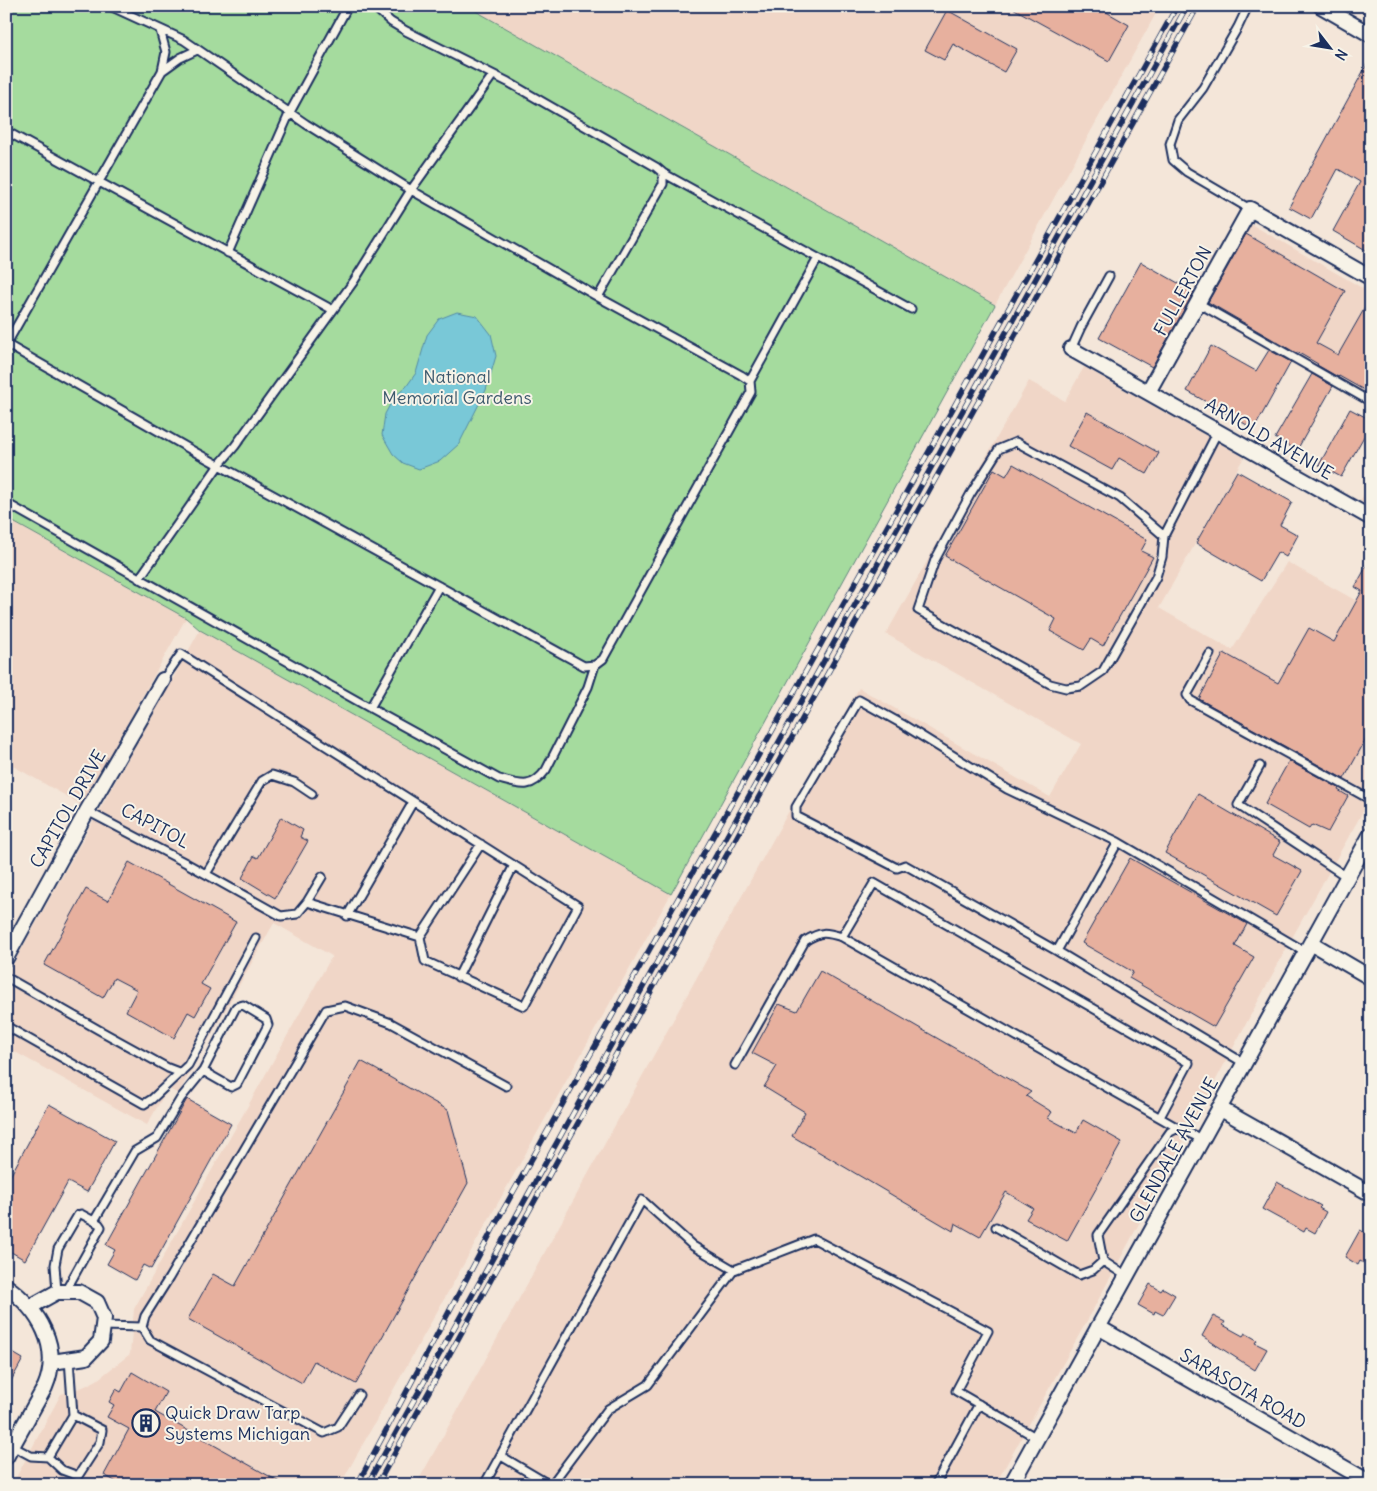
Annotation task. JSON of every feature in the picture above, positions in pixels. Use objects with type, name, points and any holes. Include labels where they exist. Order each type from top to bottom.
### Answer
[{"type":"street","points":[[1321,6],[1371,35]]},
{"type":"street","points":[[1250,208],[1371,278]]},
{"type":"street","name":"FULLERTON","points":[[1148,392],[1250,208]]},
{"type":"street","name":"ARNOLD AVENUE","points":[[1072,349],[1371,518]]},
{"type":"street","name":"CAPITOL DRIVE","points":[[6,958],[87,811],[164,680]]},
{"type":"street","name":"GLENDALE AVENUE","points":[[1011,1485],[1371,834]]},
{"type":"street","points":[[1308,948],[1371,978]]},
{"type":"street","points":[[1219,1108],[1371,1194]]},
{"type":"street","points":[[6,1286],[30,1307],[51,1349],[52,1362],[50,1376],[45,1387],[9,1452]]},
{"type":"street","points":[[30,1307],[61,1292],[79,1292],[97,1302],[104,1318],[101,1341],[86,1358],[52,1362]]},
{"type":"street","name":"SARASOTA ROAD","points":[[1098,1328],[1371,1482]]},
{"type":"lane","points":[[110,6],[184,40],[306,124],[411,190],[750,381]]},
{"type":"lane","points":[[373,6],[406,31],[493,75],[656,166],[663,173],[911,309]]},
{"type":"lane","points":[[1248,6],[1203,88],[1178,120],[1170,144],[1173,160],[1187,172],[1250,208]]},
{"type":"lane","points":[[228,254],[290,112],[348,7]]},
{"type":"lane","points":[[160,30],[166,52],[162,71],[6,344],[584,666],[595,665],[603,659],[751,392],[750,381],[818,258]]},
{"type":"lane","points":[[162,71],[180,58],[198,50]]},
{"type":"lane","points":[[140,579],[219,464],[246,431],[333,310],[386,232],[411,190],[493,75]]},
{"type":"lane","points":[[6,131],[333,310]]},
{"type":"lane","points":[[598,297],[663,184],[663,173]]},
{"type":"lane","points":[[1072,349],[1080,327],[1109,276]]},
{"type":"lane","points":[[1198,303],[1371,402]]},
{"type":"lane","points":[[1164,536],[1120,498],[1016,442],[999,449],[970,495],[934,560],[918,610],[1050,684],[1066,688],[1081,686],[1103,671],[1156,578],[1162,557],[1164,536],[1218,431]]},
{"type":"lane","points":[[6,503],[499,779],[520,785],[538,781],[546,770],[588,687],[595,665]]},
{"type":"lane","points":[[370,708],[439,586]]},
{"type":"lane","points":[[164,680],[181,654],[413,802],[481,844],[578,906],[524,1006],[425,961],[420,937],[481,844]]},
{"type":"lane","points":[[1210,654],[1187,695],[1190,700],[1371,800]]},
{"type":"lane","points":[[1244,1063],[905,864],[897,868],[796,816],[796,807],[859,700],[902,724],[960,762],[1007,789],[1118,842],[1308,948]]},
{"type":"lane","points":[[1260,766],[1238,805],[1347,877]]},
{"type":"lane","points":[[206,874],[262,781],[272,775],[294,782],[312,794]]},
{"type":"lane","points":[[347,916],[413,802]]},
{"type":"lane","name":"CAPITOL","points":[[87,811],[281,916],[297,914],[307,902]]},
{"type":"lane","points":[[1057,952],[1118,842]]},
{"type":"lane","points":[[458,977],[514,865]]},
{"type":"lane","points":[[322,877],[307,902],[347,916],[420,937]]},
{"type":"lane","points":[[842,937],[874,883],[1189,1063],[1160,1117]]},
{"type":"lane","points":[[736,1065],[805,941],[816,934],[825,932],[842,937],[1178,1128],[1202,1139]]},
{"type":"lane","points":[[6,1026],[144,1104],[181,1073],[192,1057],[256,938]]},
{"type":"lane","points":[[6,977],[99,1030],[181,1073]]},
{"type":"lane","points":[[94,1221],[135,1151],[157,1138],[181,1098],[203,1071],[236,1007],[243,1005],[266,1019],[268,1025],[237,1084],[232,1087],[203,1071]]},
{"type":"lane","points":[[359,1395],[338,1427],[324,1433],[150,1340],[142,1327],[145,1316],[326,1010],[345,1006],[391,1023],[506,1086]]},
{"type":"lane","points":[[1126,1276],[1103,1262],[1098,1235],[1170,1132],[1178,1128]]},
{"type":"lane","points":[[484,1485],[642,1200],[694,1246],[734,1270]]},
{"type":"lane","points":[[81,1214],[99,1224],[101,1228],[61,1292],[55,1264],[58,1249],[78,1215],[81,1214]]},
{"type":"lane","points":[[996,1227],[1079,1275],[1093,1270],[1103,1262]]},
{"type":"lane","points":[[501,1456],[550,1485],[608,1409],[648,1385],[734,1270],[814,1239],[988,1331],[956,1391],[1037,1438]]},
{"type":"lane","points":[[103,1326],[142,1327]]},
{"type":"lane","points":[[48,1457],[73,1415],[69,1359]]},
{"type":"lane","points":[[935,1485],[979,1404]]},
{"type":"lane","points":[[9,1452],[48,1457],[62,1470],[78,1476],[100,1442],[102,1430],[73,1415]]},
{"type":"shaded area","points":[[467,6],[1160,6],[995,305]]},
{"type":"shaded area","points":[[1352,6],[1371,6],[1371,17]]},
{"type":"shaded area","points":[[1249,223],[1371,293],[1371,398],[1203,302]]},
{"type":"shaded area","points":[[1084,367],[1244,457],[1159,608],[1232,650],[1287,562],[1371,609],[1371,797],[1293,936],[1088,1319],[995,1485],[416,1485],[785,818],[859,688],[1050,797],[1081,744],[886,634],[1029,381],[1065,401]]},
{"type":"shaded area","points":[[1371,482],[1371,507],[1360,501]]},
{"type":"shaded area","points":[[6,518],[186,618],[82,805],[6,762]]},
{"type":"shaded area","points":[[200,630],[671,894],[340,1485],[12,1485],[61,1394],[97,1380],[130,1354],[134,1309],[332,956],[274,923],[178,1094],[168,1088],[147,1125],[6,1047],[6,977]]},
{"type":"green space","name":"National Memorial Gardens","points":[[6,6],[467,6],[995,305],[671,894],[200,630],[186,618],[6,518]]},
{"type":"water","points":[[457,312],[477,316],[491,334],[496,356],[486,390],[459,444],[440,461],[419,469],[403,463],[393,454],[382,435],[385,414],[394,397],[406,387],[416,373],[427,335],[439,319]]},
{"type":"building","points":[[1009,6],[1096,6],[1129,25],[1109,61]]},
{"type":"building","points":[[947,10],[1017,49],[1004,72],[953,44],[944,60],[925,50]]},
{"type":"building","points":[[1371,57],[1371,164],[1364,177],[1371,181],[1371,253],[1333,231],[1360,182],[1338,169],[1311,219],[1289,207]]},
{"type":"building","points":[[1246,234],[1345,291],[1316,343],[1338,355],[1371,297],[1371,394],[1208,302]]},
{"type":"building","points":[[1141,262],[1194,292],[1152,367],[1099,338]]},
{"type":"building","points":[[1211,346],[1256,371],[1269,350],[1291,362],[1254,429],[1187,391]]},
{"type":"building","points":[[1312,374],[1333,386],[1297,450],[1275,438]]},
{"type":"building","points":[[1350,409],[1371,420],[1371,424],[1341,477],[1319,465]]},
{"type":"building","points":[[1087,412],[1159,453],[1147,474],[1119,458],[1112,470],[1068,446]]},
{"type":"building","points":[[1013,464],[1147,540],[1141,551],[1153,557],[1103,646],[1091,639],[1084,650],[1050,631],[1056,619],[945,556],[994,469],[1006,476]]},
{"type":"building","points":[[1237,471],[1292,502],[1280,525],[1298,535],[1286,557],[1278,552],[1261,581],[1196,543]]},
{"type":"building","points":[[1371,558],[1371,730],[1344,779],[1199,699],[1224,653],[1278,683],[1309,628],[1334,642],[1362,591],[1355,587]]},
{"type":"building","points":[[1289,761],[1339,788],[1338,790],[1348,796],[1328,832],[1312,825],[1309,829],[1265,804]]},
{"type":"building","points":[[1198,794],[1280,842],[1273,855],[1302,871],[1276,916],[1165,853]]},
{"type":"building","points":[[281,817],[303,830],[300,837],[308,841],[275,898],[242,878],[254,856],[258,858]]},
{"type":"building","points":[[1130,858],[1247,924],[1235,946],[1254,957],[1214,1027],[1129,978],[1133,972],[1082,943]]},
{"type":"building","points":[[129,862],[236,922],[201,984],[210,989],[195,1016],[188,1012],[174,1038],[126,1011],[137,990],[114,978],[103,998],[44,965],[86,889],[108,901]]},
{"type":"building","points":[[820,971],[1031,1092],[1026,1096],[1052,1112],[1048,1118],[1076,1133],[1083,1120],[1122,1142],[1067,1241],[1026,1219],[1033,1208],[1006,1192],[980,1237],[955,1223],[953,1231],[792,1136],[805,1112],[764,1087],[777,1066],[752,1053],[779,1004],[797,1011]]},
{"type":"building","points":[[361,1061],[448,1110],[468,1183],[356,1384],[314,1361],[302,1383],[188,1319],[213,1274],[235,1286]]},
{"type":"building","points":[[187,1099],[231,1124],[151,1269],[143,1265],[135,1280],[107,1264],[115,1250],[106,1245]]},
{"type":"building","points":[[49,1104],[115,1141],[87,1192],[68,1182],[25,1260],[6,1249],[6,1184]]},
{"type":"building","points":[[1277,1182],[1321,1206],[1319,1208],[1326,1212],[1315,1233],[1306,1228],[1304,1232],[1262,1209]]},
{"type":"building","points":[[1360,1230],[1371,1236],[1371,1267],[1360,1261],[1358,1265],[1345,1257]]},
{"type":"building","points":[[1150,1284],[1161,1291],[1163,1288],[1175,1295],[1163,1315],[1155,1311],[1154,1314],[1138,1305]]},
{"type":"building","points":[[1213,1316],[1225,1322],[1223,1325],[1243,1336],[1245,1333],[1257,1340],[1255,1343],[1267,1349],[1255,1370],[1202,1336]]},
{"type":"building","points":[[6,1349],[23,1359],[6,1390]]},
{"type":"building","name":"Quick Draw Tarp Systems Michigan","points":[[132,1372],[166,1392],[155,1412],[285,1485],[122,1485],[104,1475],[129,1429],[107,1417],[114,1405],[109,1402],[116,1389],[121,1392]]},
{"type":"railway","points":[[357,1485],[502,1212],[1177,6]]},
{"type":"railway","points":[[367,1485],[1187,6]]},
{"type":"railway","points":[[377,1485],[1198,6]]},
{"type":"place","name":"Quick Draw Tarp Systems Michigan","points":[[146,1423]]}]
